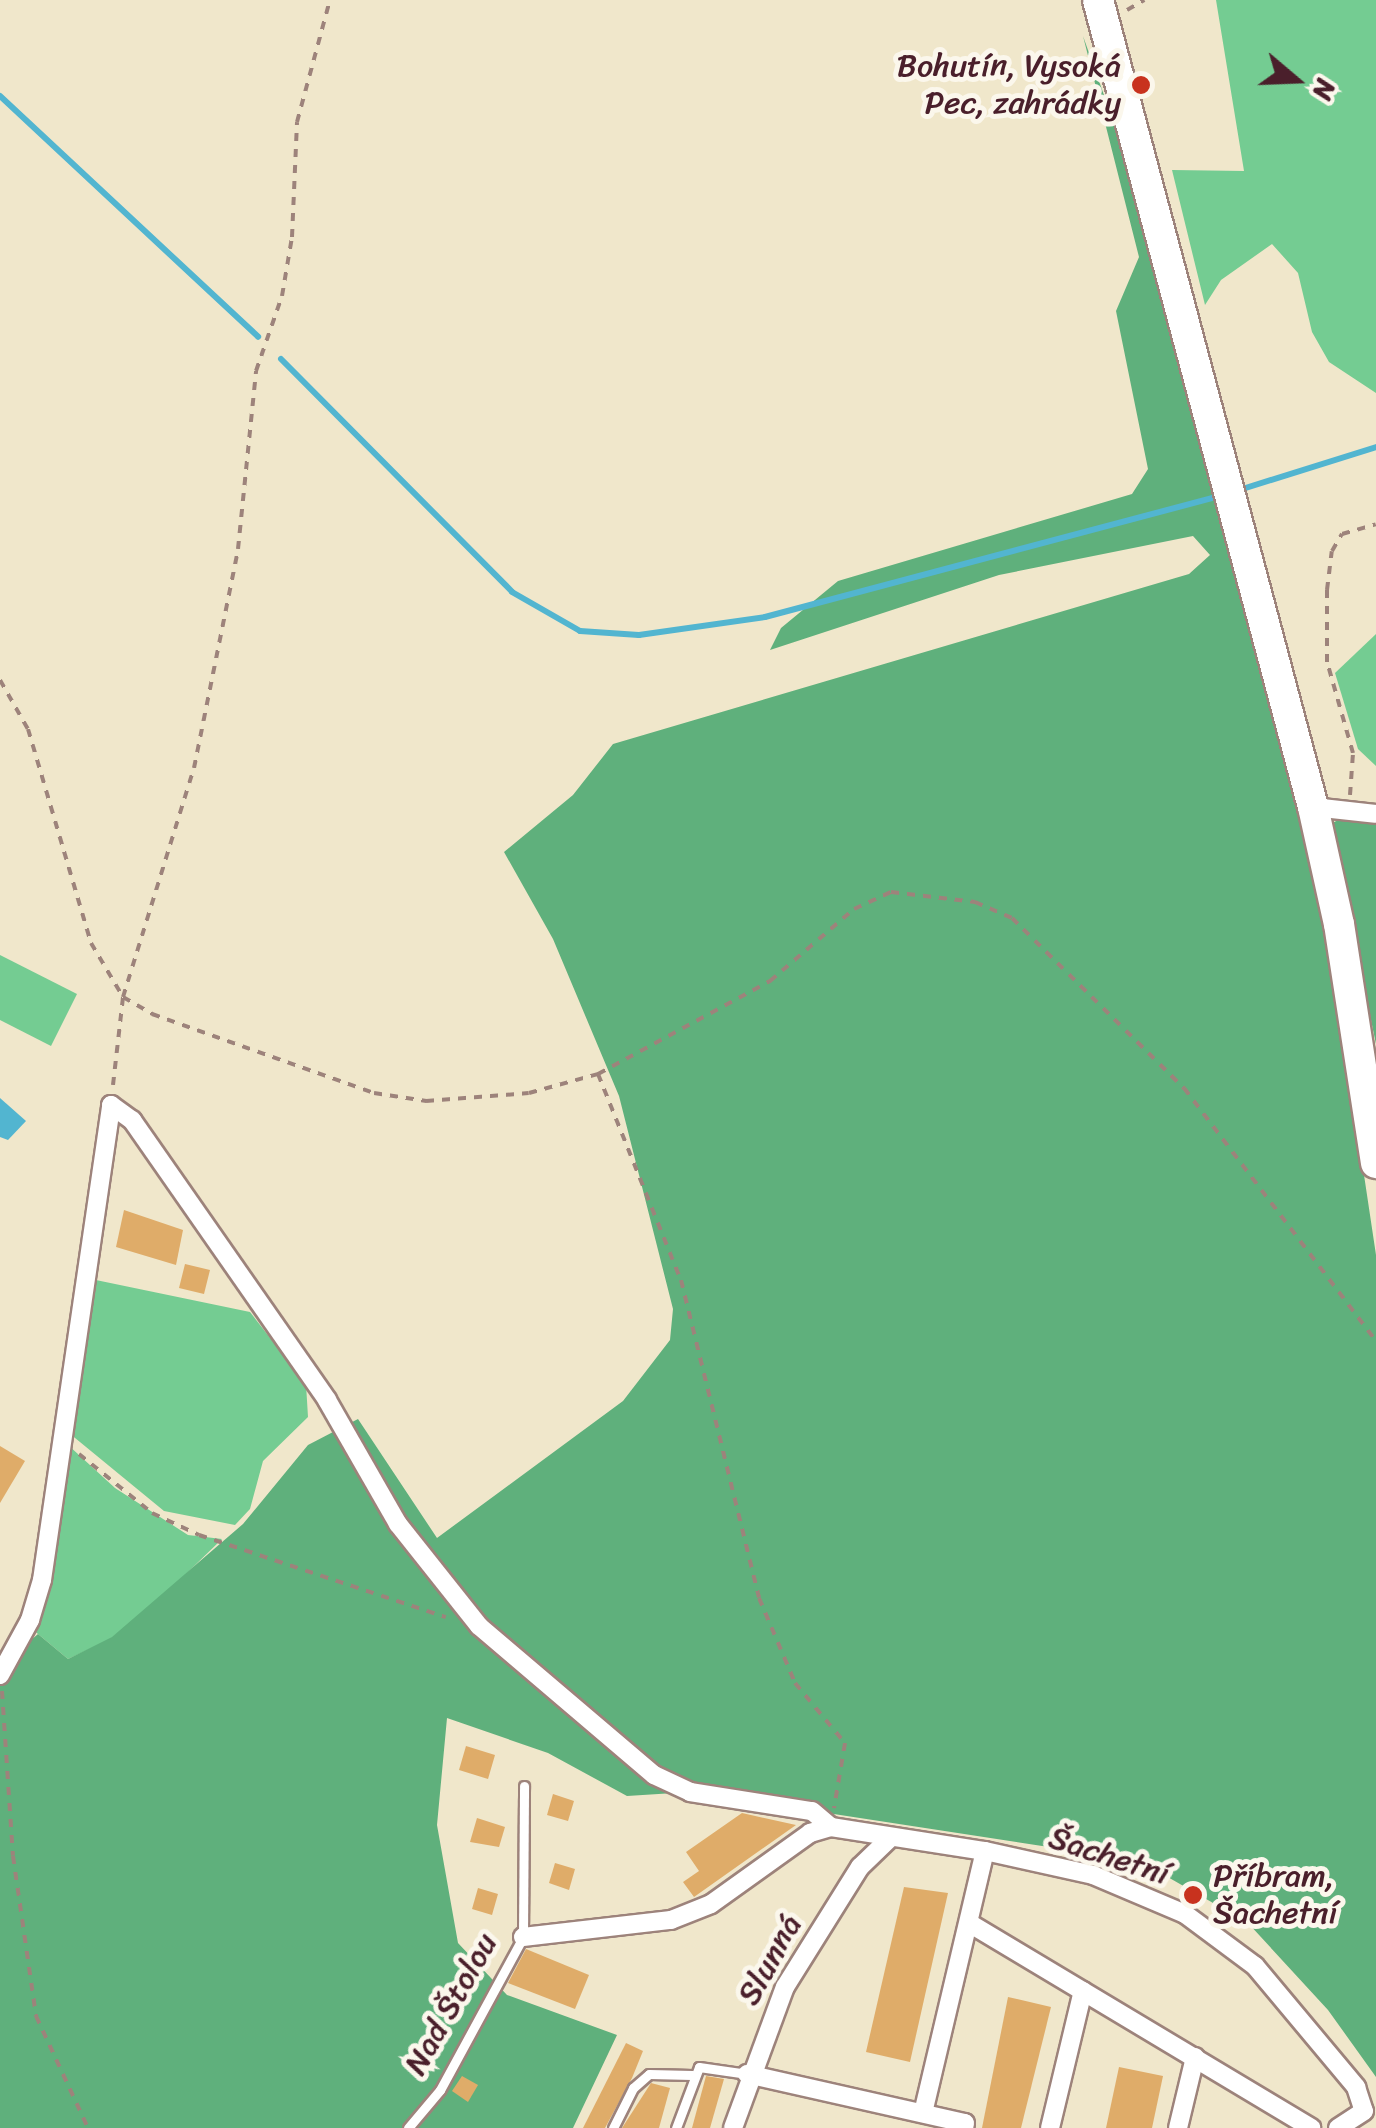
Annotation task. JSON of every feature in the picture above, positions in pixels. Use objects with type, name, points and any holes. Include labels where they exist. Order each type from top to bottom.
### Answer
[{"type":"main road","points":[[1098,0],[1312,808],[1339,924],[1376,1163]]},
{"type":"street","points":[[1312,808],[1376,814]]},
{"type":"street","points":[[1,1674],[30,1620],[42,1580],[59,1438],[111,1105]]},
{"type":"street","name":"Šachetní","points":[[111,1105],[132,1120],[326,1400],[398,1524],[479,1626],[654,1776],[690,1792],[812,1811],[832,1828],[985,1852],[1093,1875],[1185,1914],[1256,1966],[1356,2088],[1370,2113]]},
{"type":"street","name":"Nad Štolou","points":[[522,1937],[671,1920],[711,1904],[810,1834],[832,1828]]},
{"type":"street","name":"Slunná","points":[[733,2128],[748,2074],[785,1987],[860,1867],[888,1838]]},
{"type":"street","points":[[923,2114],[985,1852]]},
{"type":"street","points":[[969,1923],[1311,2128]]},
{"type":"street","points":[[1050,2128],[1083,1992]]},
{"type":"street","points":[[1178,2128],[1195,2057]]},
{"type":"street","points":[[748,2074],[965,2126]]},
{"type":"street","points":[[1338,2128],[1370,2113]]},
{"type":"lane","points":[[522,1937],[524,1786]]},
{"type":"lane","name":"Nad Štolou","points":[[408,2128],[440,2090],[522,1937]]},
{"type":"lane","points":[[613,2128],[633,2088],[649,2074],[692,2074],[708,2064],[748,2074]]},
{"type":"lane","points":[[676,2128],[692,2074]]},
{"type":"path","points":[[111,1105],[123,996],[194,768],[238,548],[256,371],[282,296],[292,237],[297,122],[330,0]]},
{"type":"path","points":[[1347,809],[1353,752],[1327,662],[1327,590],[1332,550],[1342,534],[1376,524]]},
{"type":"path","points":[[0,680],[28,729],[91,943],[123,996],[192,1032],[374,1092],[426,1101],[482,1099],[598,1074],[770,981],[854,909],[891,892],[921,890],[975,902],[1012,918],[1069,981],[1184,1088],[1376,1341]]},
{"type":"path","points":[[598,1074],[681,1280],[760,1598],[795,1683],[844,1743],[832,1828]]},
{"type":"path","points":[[59,1438],[152,1513],[200,1535],[345,1588],[479,1626]]},
{"type":"path","points":[[1,1674],[12,1856],[36,2016],[88,2128]]},
{"type":"green space","points":[[1216,0],[1376,0],[1376,393],[1329,362],[1312,332],[1298,273],[1272,244],[1221,280],[1205,305],[1172,170],[1244,171]]},
{"type":"green space","points":[[1083,36],[1127,160],[1229,518],[1324,908],[1376,1255],[1376,2077],[1328,2010],[1248,1923],[1159,1872],[1114,1857],[690,1792],[627,1796],[548,1753],[447,1718],[437,1825],[458,1943],[507,1995],[617,2035],[573,2128],[0,2128],[0,1676],[16,1653],[38,1634],[68,1659],[112,1637],[243,1524],[308,1445],[358,1419],[437,1538],[623,1401],[670,1340],[673,1309],[619,1096],[553,939],[504,852],[573,795],[613,744],[1189,574],[1210,555],[1193,536],[999,575],[770,650],[781,628],[838,581],[1132,494],[1148,469],[1116,311],[1139,257]]},
{"type":"green space","points":[[1376,634],[1376,766],[1358,749],[1335,673]]},
{"type":"green space","points":[[1349,815],[1376,821],[1376,1044],[1330,824]]},
{"type":"green space","points":[[0,955],[77,994],[51,1046],[0,1020]]},
{"type":"green space","points":[[91,1279],[250,1312],[306,1384],[308,1417],[263,1461],[250,1509],[235,1525],[164,1511],[69,1433]]},
{"type":"green space","points":[[67,1444],[115,1488],[188,1535],[222,1539],[153,1606],[109,1640],[68,1659],[32,1629]]},
{"type":"water","points":[[0,1098],[26,1121],[8,1140],[0,1137]]},
{"type":"building","points":[[124,1210],[183,1230],[176,1265],[116,1247]]},
{"type":"building","points":[[185,1264],[210,1270],[204,1294],[179,1288]]},
{"type":"building","points":[[0,1446],[25,1461],[0,1503]]},
{"type":"building","points":[[466,1746],[495,1755],[488,1779],[459,1770]]},
{"type":"building","points":[[553,1794],[574,1801],[568,1821],[547,1815]]},
{"type":"building","points":[[742,1813],[796,1825],[694,1897],[683,1882],[699,1871],[686,1852]]},
{"type":"building","points":[[477,1818],[505,1827],[499,1847],[470,1842]]},
{"type":"building","points":[[555,1863],[575,1869],[569,1890],[549,1883]]},
{"type":"building","points":[[904,1887],[948,1893],[910,2062],[866,2052]]},
{"type":"building","points":[[478,1888],[498,1894],[492,1915],[472,1909]]},
{"type":"building","points":[[526,1949],[589,1975],[575,2009],[508,1983]]},
{"type":"building","points":[[1008,1997],[1051,2007],[1021,2128],[982,2128]]},
{"type":"building","points":[[626,2043],[643,2051],[632,2078],[605,2128],[583,2128]]},
{"type":"building","points":[[1119,2067],[1163,2076],[1152,2128],[1106,2128]]},
{"type":"building","points":[[462,2076],[478,2085],[468,2102],[452,2091]]},
{"type":"building","points":[[706,2076],[724,2079],[710,2128],[692,2128]]},
{"type":"building","points":[[651,2083],[670,2088],[659,2128],[622,2128]]},
{"type":"waterway","points":[[0,96],[258,337]]},
{"type":"waterway","points":[[281,359],[512,592],[580,631],[639,635],[765,617],[1220,496]]},
{"type":"waterway","points":[[1236,491],[1376,447]]},
{"type":"place","name":"Bohutín, Vysoká Pec, zahrádky","points":[[1141,85]]},
{"type":"place","name":"Příbram, Šachetní","points":[[1193,1895]]}]
